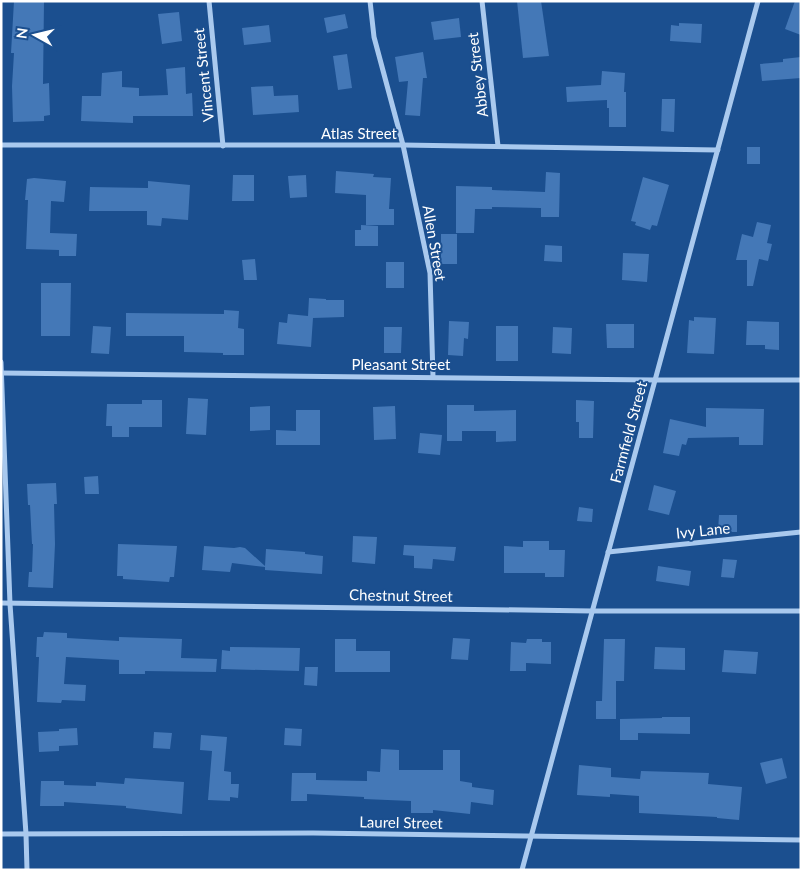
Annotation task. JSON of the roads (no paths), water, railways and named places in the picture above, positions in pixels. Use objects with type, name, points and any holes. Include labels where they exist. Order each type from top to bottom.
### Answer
[{"type":"street","name":"Vincent Street","points":[[209,1],[223,146]]},
{"type":"street","name":"Allen Street","points":[[370,1],[374,37],[403,145],[430,273],[433,377]]},
{"type":"street","name":"Abbey Street","points":[[482,1],[498,146]]},
{"type":"street","name":"Farmfield Street","points":[[522,870],[758,1]]},
{"type":"street","name":"Atlas Street","points":[[1,145],[403,145],[718,150]]},
{"type":"street","points":[[1,362],[10,604],[27,870]]},
{"type":"street","name":"Pleasant Street","points":[[1,373],[801,380]]},
{"type":"street","name":"Ivy Lane","points":[[608,552],[801,532]]},
{"type":"street","name":"Chestnut Street","points":[[1,604],[592,611],[801,611]]},
{"type":"street","name":"Laurel Street","points":[[1,834],[314,833],[801,840]]}]
